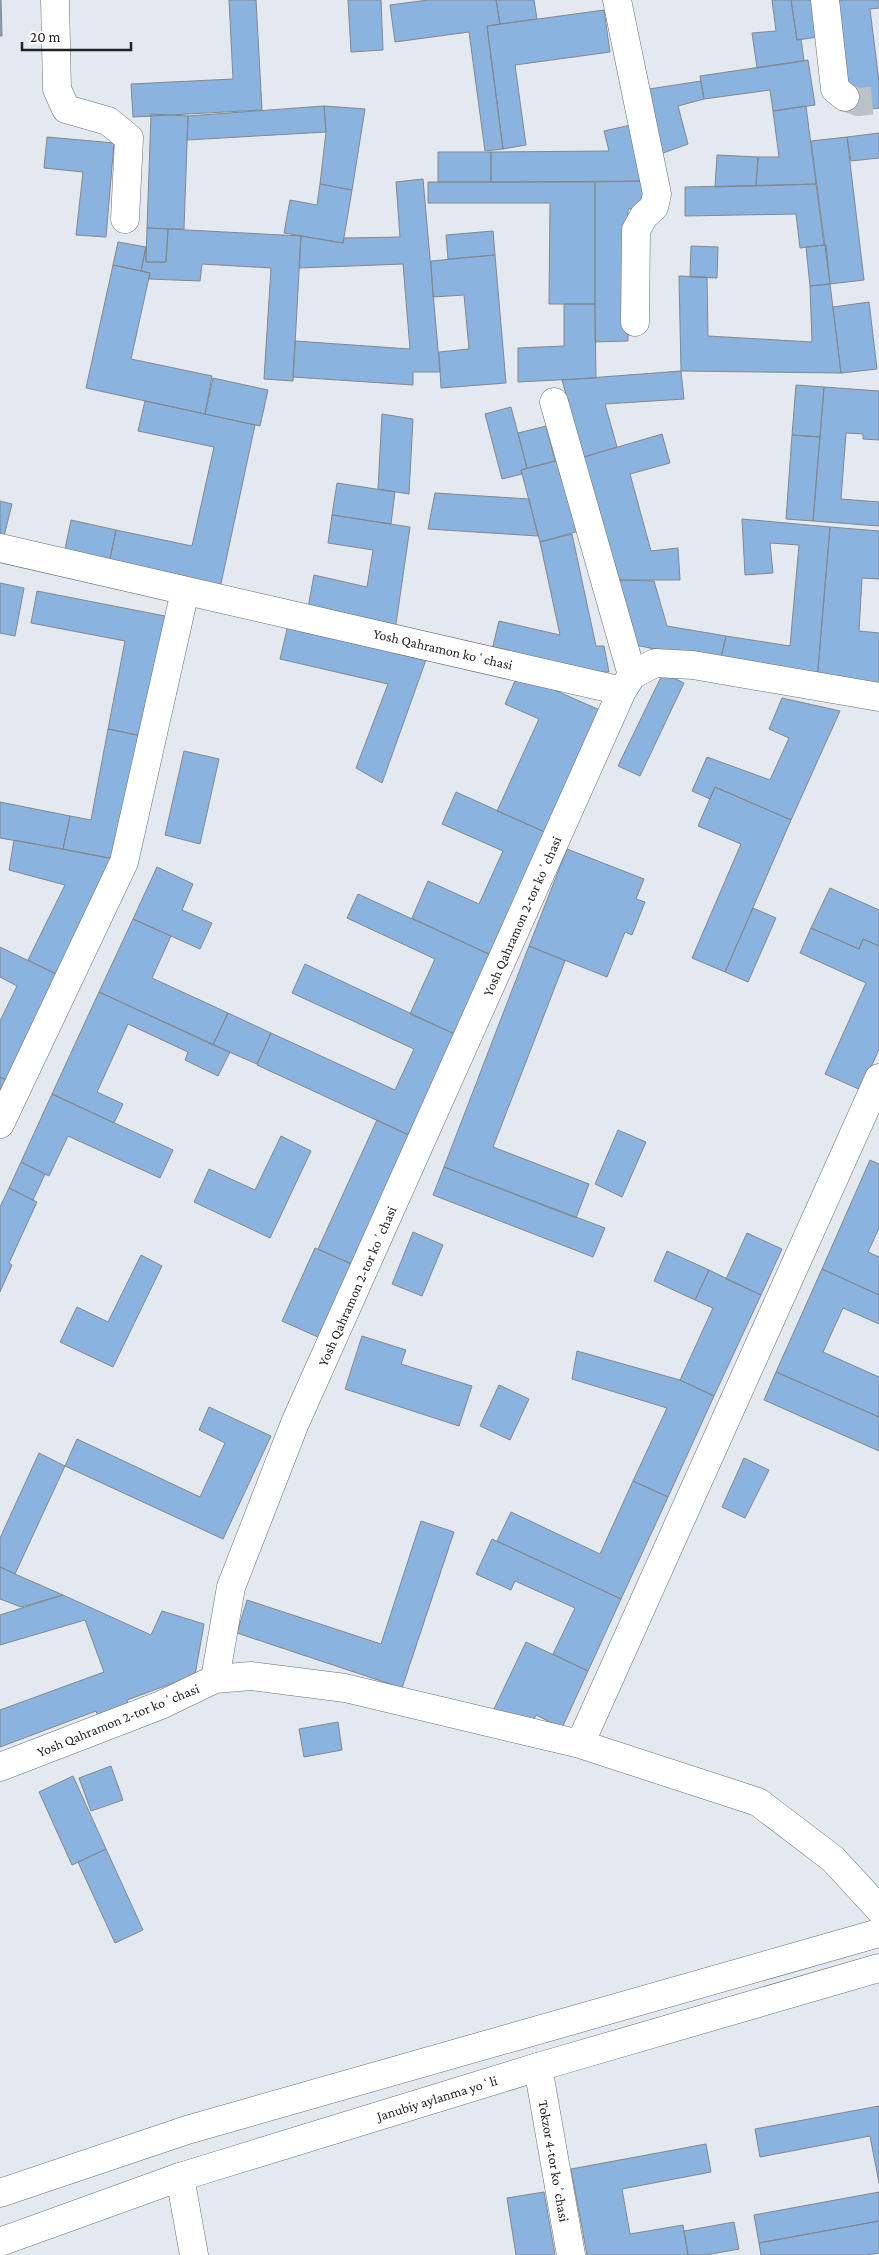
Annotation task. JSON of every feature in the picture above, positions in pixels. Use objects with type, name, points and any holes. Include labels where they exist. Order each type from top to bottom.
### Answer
[{"type":"main road","points":[[55,0],[56,89],[66,109],[108,120],[129,138],[125,219]]},
{"type":"main road","points":[[617,0],[647,155],[657,194],[654,207],[644,216],[636,230],[635,322]]},
{"type":"main road","points":[[825,0],[835,89],[845,97]]},
{"type":"main road","points":[[554,402],[627,683],[655,663],[693,665],[879,697]]},
{"type":"main road","name":"Yosh Qahramon koʻchasi","points":[[0,548],[185,591],[627,683]]},
{"type":"main road","points":[[0,1124],[124,862],[185,591]]},
{"type":"main road","name":"Yosh Qahramon 2-tor koʼchasi","points":[[0,1767],[161,1705],[215,1679],[231,1587],[295,1423],[627,683]]},
{"type":"main road","points":[[580,1744],[869,1127],[879,1078]]},
{"type":"main road","points":[[215,1679],[251,1676],[345,1688],[580,1744],[758,1802],[833,1859],[879,1909]]},
{"type":"main road","points":[[0,2193],[187,2130],[879,1933]]},
{"type":"main road","name":"Janubiy aylanma yoʻli","points":[[0,2242],[180,2177],[538,2067],[879,1968]]},
{"type":"main road","name":"Tokzor 4-tor koʼchasi","points":[[538,2067],[571,2255]]},
{"type":"main road","points":[[180,2177],[194,2255]]},
{"type":"building","points":[[1,0],[2,36],[0,36]]},
{"type":"building","points":[[229,0],[256,0],[262,110],[133,117],[131,84],[233,79]]},
{"type":"building","points":[[348,0],[381,0],[383,50],[351,52]]},
{"type":"building","points":[[428,0],[496,0],[500,24],[487,26],[503,149],[485,151],[469,32],[395,42],[390,5]]},
{"type":"building","points":[[496,0],[534,0],[537,19],[500,24]]},
{"type":"building","points":[[772,0],[791,0],[797,40],[801,39],[804,61],[757,68],[752,33],[776,31]]},
{"type":"building","points":[[791,0],[820,0],[825,36],[797,40]]},
{"type":"building","points":[[834,0],[879,0],[879,8],[870,9],[879,82],[879,108],[847,112]]},
{"type":"building","points":[[604,10],[610,52],[515,65],[526,145],[503,149],[487,26]]},
{"type":"building","points":[[808,60],[815,105],[773,111],[770,90],[704,99],[700,76]]},
{"type":"building","points":[[701,81],[704,99],[678,106],[688,144],[652,157],[636,91]]},
{"type":"building","points":[[324,106],[365,109],[352,190],[320,184],[326,132]]},
{"type":"building","points":[[324,106],[326,132],[187,140],[188,116]]},
{"type":"building","points":[[806,106],[816,184],[756,186],[758,157],[779,157],[773,111]]},
{"type":"building","points":[[151,114],[188,116],[184,229],[147,228]]},
{"type":"building","points":[[635,124],[649,181],[491,182],[491,152],[609,151],[604,131]]},
{"type":"building","points":[[879,133],[879,158],[851,161],[847,137]]},
{"type":"building","points":[[47,137],[114,143],[106,237],[76,235],[83,172],[44,168]]},
{"type":"building","points":[[847,137],[864,280],[830,284],[811,141]]},
{"type":"building","points":[[438,152],[491,152],[491,182],[438,182]]},
{"type":"building","points":[[717,155],[758,157],[756,186],[715,187]]},
{"type":"building","points":[[423,179],[440,372],[413,372],[413,385],[293,377],[295,341],[410,349],[403,264],[299,268],[301,236],[343,243],[344,238],[400,237],[396,182]]},
{"type":"building","points":[[649,181],[649,209],[628,209],[628,341],[595,342],[595,182]]},
{"type":"building","points":[[428,182],[595,182],[595,304],[549,304],[550,203],[428,203]]},
{"type":"building","points":[[320,184],[352,190],[343,243],[284,233],[290,200],[317,205]]},
{"type":"building","points":[[816,184],[824,245],[800,248],[796,214],[685,216],[685,187]]},
{"type":"building","points":[[147,228],[168,229],[166,262],[146,262]]},
{"type":"building","points":[[168,229],[301,236],[293,381],[264,379],[271,268],[202,264],[200,281],[149,279],[150,273],[141,271],[146,247],[146,262],[166,262]]},
{"type":"building","points":[[493,231],[495,255],[448,259],[446,235]]},
{"type":"building","points":[[118,242],[146,247],[141,271],[113,265]]},
{"type":"building","points":[[826,245],[830,284],[810,286],[806,247]]},
{"type":"building","points":[[691,246],[718,247],[717,278],[690,277]]},
{"type":"building","points":[[495,255],[506,383],[441,388],[439,352],[469,349],[464,295],[433,297],[431,261]]},
{"type":"building","points":[[113,265],[150,273],[131,359],[212,376],[205,414],[86,388]]},
{"type":"building","points":[[679,276],[707,277],[708,336],[812,342],[810,286],[830,284],[841,373],[681,371]]},
{"type":"building","points":[[869,302],[877,369],[841,373],[833,307]]},
{"type":"building","points":[[564,304],[595,304],[596,378],[518,382],[518,348],[564,346]]},
{"type":"building","points":[[681,371],[684,399],[605,404],[617,447],[584,457],[562,380]]},
{"type":"building","points":[[213,378],[268,390],[260,426],[205,414]]},
{"type":"building","points":[[796,385],[824,387],[820,437],[792,435]]},
{"type":"building","points":[[824,387],[879,391],[879,440],[863,439],[863,434],[846,433],[841,499],[879,502],[879,526],[813,521]]},
{"type":"building","points":[[145,401],[255,425],[219,593],[108,568],[116,530],[192,546],[214,447],[138,431]]},
{"type":"building","points":[[511,407],[527,468],[521,470],[522,474],[502,479],[485,414]]},
{"type":"building","points":[[382,414],[413,419],[409,494],[378,489]]},
{"type":"building","points":[[546,426],[555,461],[527,468],[518,433]]},
{"type":"building","points":[[662,434],[670,463],[630,474],[651,551],[678,548],[680,580],[617,580],[584,457]]},
{"type":"building","points":[[792,435],[820,437],[813,521],[786,519]]},
{"type":"building","points":[[560,460],[579,531],[540,542],[521,470]]},
{"type":"building","points":[[337,483],[395,492],[391,524],[332,515]]},
{"type":"building","points":[[435,493],[529,499],[538,536],[428,529]]},
{"type":"building","points":[[0,501],[12,504],[3,540],[0,539]]},
{"type":"building","points":[[332,515],[410,527],[395,631],[307,613],[314,575],[367,587],[373,550],[328,543]]},
{"type":"building","points":[[742,519],[830,527],[817,681],[720,662],[726,636],[790,646],[799,545],[770,543],[773,573],[745,575]]},
{"type":"building","points":[[71,520],[116,530],[108,568],[63,559]]},
{"type":"building","points":[[830,527],[879,531],[879,579],[862,578],[859,631],[879,633],[879,692],[817,681]]},
{"type":"building","points":[[572,534],[596,646],[604,646],[609,672],[564,672],[491,654],[499,621],[560,635],[540,542]]},
{"type":"building","points":[[617,580],[654,581],[667,626],[726,636],[720,662],[635,645]]},
{"type":"building","points":[[0,583],[24,588],[15,636],[0,633]]},
{"type":"building","points":[[37,591],[165,616],[142,736],[108,729],[125,641],[31,623]]},
{"type":"building","points":[[288,625],[427,657],[382,783],[356,768],[388,684],[280,659]]},
{"type":"building","points":[[663,673],[684,683],[640,776],[618,766]]},
{"type":"building","points":[[518,674],[602,711],[547,833],[497,811],[539,719],[505,704]]},
{"type":"building","points":[[782,698],[840,711],[791,820],[715,787],[710,799],[692,791],[707,757],[770,780],[789,738],[769,729]]},
{"type":"building","points":[[108,729],[142,736],[119,860],[63,849],[70,816],[91,820]]},
{"type":"building","points":[[184,751],[219,759],[200,844],[165,835]]},
{"type":"building","points":[[715,787],[791,820],[725,972],[692,958],[741,844],[698,826]]},
{"type":"building","points":[[456,792],[547,833],[495,957],[412,918],[428,881],[479,904],[503,851],[442,824]]},
{"type":"building","points":[[0,802],[70,816],[63,849],[0,838]]},
{"type":"building","points":[[14,840],[119,860],[58,975],[28,960],[65,885],[9,870]]},
{"type":"building","points":[[567,849],[644,879],[636,899],[645,902],[632,935],[625,932],[607,977],[529,946]]},
{"type":"building","points":[[157,867],[193,884],[182,910],[212,923],[200,949],[133,919]]},
{"type":"building","points":[[830,888],[879,910],[879,946],[863,939],[859,949],[811,928]]},
{"type":"building","points":[[358,894],[495,957],[459,1036],[410,1014],[435,959],[347,918]]},
{"type":"building","points":[[753,908],[776,918],[748,982],[725,972]]},
{"type":"building","points":[[133,919],[171,936],[152,978],[228,1013],[213,1045],[99,992]]},
{"type":"building","points":[[811,928],[859,949],[863,939],[879,946],[879,1049],[861,1090],[825,1074],[866,983],[800,953]]},
{"type":"building","points":[[529,946],[565,961],[493,1147],[589,1184],[576,1218],[444,1167]]},
{"type":"building","points":[[0,947],[58,975],[8,1081],[0,1077],[0,1021],[17,986],[0,977]]},
{"type":"building","points":[[305,964],[459,1036],[413,1137],[257,1065],[271,1033],[395,1090],[414,1049],[292,993]]},
{"type":"building","points":[[99,992],[230,1052],[218,1076],[185,1060],[188,1052],[128,1024],[97,1092],[123,1104],[114,1123],[52,1094]]},
{"type":"building","points":[[228,1013],[271,1033],[257,1064],[213,1045]]},
{"type":"building","points":[[0,1077],[13,1084],[0,1111]]},
{"type":"building","points":[[52,1094],[173,1150],[160,1178],[68,1136],[49,1176],[21,1162]]},
{"type":"building","points":[[377,1120],[413,1137],[354,1265],[318,1249]]},
{"type":"building","points":[[618,1130],[646,1142],[622,1197],[595,1184]]},
{"type":"building","points":[[281,1136],[311,1151],[270,1238],[194,1202],[209,1169],[255,1190]]},
{"type":"building","points":[[870,1160],[879,1164],[879,1228],[868,1252],[879,1257],[879,1295],[822,1269]]},
{"type":"building","points":[[21,1162],[45,1174],[33,1200],[9,1188]]},
{"type":"building","points":[[444,1167],[605,1228],[593,1257],[433,1195]]},
{"type":"building","points":[[9,1188],[37,1202],[9,1263],[12,1265],[0,1292],[0,1207]]},
{"type":"building","points":[[413,1232],[443,1245],[422,1296],[392,1284]]},
{"type":"building","points":[[747,1233],[782,1249],[761,1295],[726,1279]]},
{"type":"building","points":[[315,1248],[354,1265],[320,1338],[282,1321]]},
{"type":"building","points":[[667,1251],[709,1270],[695,1300],[654,1281]]},
{"type":"building","points":[[141,1255],[162,1266],[113,1367],[60,1342],[77,1307],[108,1322]]},
{"type":"building","points":[[822,1269],[879,1295],[879,1324],[843,1308],[823,1352],[879,1377],[879,1417],[776,1372]]},
{"type":"building","points":[[709,1270],[761,1295],[714,1396],[680,1380],[713,1308],[695,1300]]},
{"type":"building","points":[[362,1336],[406,1350],[401,1364],[472,1386],[459,1426],[345,1389]]},
{"type":"building","points":[[577,1351],[680,1380],[714,1396],[668,1497],[633,1481],[667,1408],[572,1379]]},
{"type":"building","points":[[776,1372],[879,1417],[879,1451],[764,1400]]},
{"type":"building","points":[[499,1385],[529,1399],[510,1440],[480,1426]]},
{"type":"building","points":[[209,1407],[271,1436],[223,1539],[65,1466],[77,1439],[200,1497],[225,1443],[199,1430]]},
{"type":"building","points":[[39,1453],[65,1466],[15,1574],[0,1567],[0,1538]]},
{"type":"building","points":[[744,1458],[769,1470],[745,1518],[722,1507]]},
{"type":"building","points":[[633,1481],[668,1497],[621,1599],[497,1541],[511,1512],[600,1554]]},
{"type":"building","points":[[421,1521],[454,1532],[402,1688],[237,1633],[247,1600],[381,1644]]},
{"type":"building","points":[[492,1539],[621,1599],[588,1671],[553,1654],[575,1608],[515,1581],[511,1590],[476,1574]]},
{"type":"building","points":[[0,1567],[63,1595],[21,1607],[0,1599]]},
{"type":"building","points":[[63,1595],[151,1635],[162,1611],[204,1624],[195,1675],[127,1700],[129,1709],[99,1720],[96,1711],[0,1747],[0,1710],[104,1672],[85,1620],[0,1645],[0,1615]]},
{"type":"building","points":[[526,1642],[588,1671],[562,1728],[536,1715],[531,1726],[494,1709]]},
{"type":"building","points":[[338,1722],[342,1750],[304,1757],[299,1729]]},
{"type":"building","points":[[111,1766],[123,1800],[91,1811],[79,1778]]},
{"type":"building","points":[[73,1776],[106,1849],[72,1865],[39,1792]]},
{"type":"building","points":[[106,1849],[143,1930],[115,1943],[78,1862]]},
{"type":"building","points":[[879,2106],[879,2183],[870,2136],[760,2157],[755,2129]]},
{"type":"building","points":[[706,2144],[711,2172],[622,2189],[630,2234],[683,2225],[688,2255],[587,2255],[571,2169]]},
{"type":"building","points":[[544,2192],[555,2255],[516,2255],[507,2198]]},
{"type":"building","points":[[879,2192],[879,2221],[759,2243],[754,2215]]},
{"type":"building","points":[[879,2221],[879,2253],[865,2255],[761,2255],[759,2243]]},
{"type":"building","points":[[734,2222],[739,2249],[706,2255],[688,2255],[684,2231]]},
{"type":"tunnel","points":[[845,97],[858,102],[879,100]]}]
